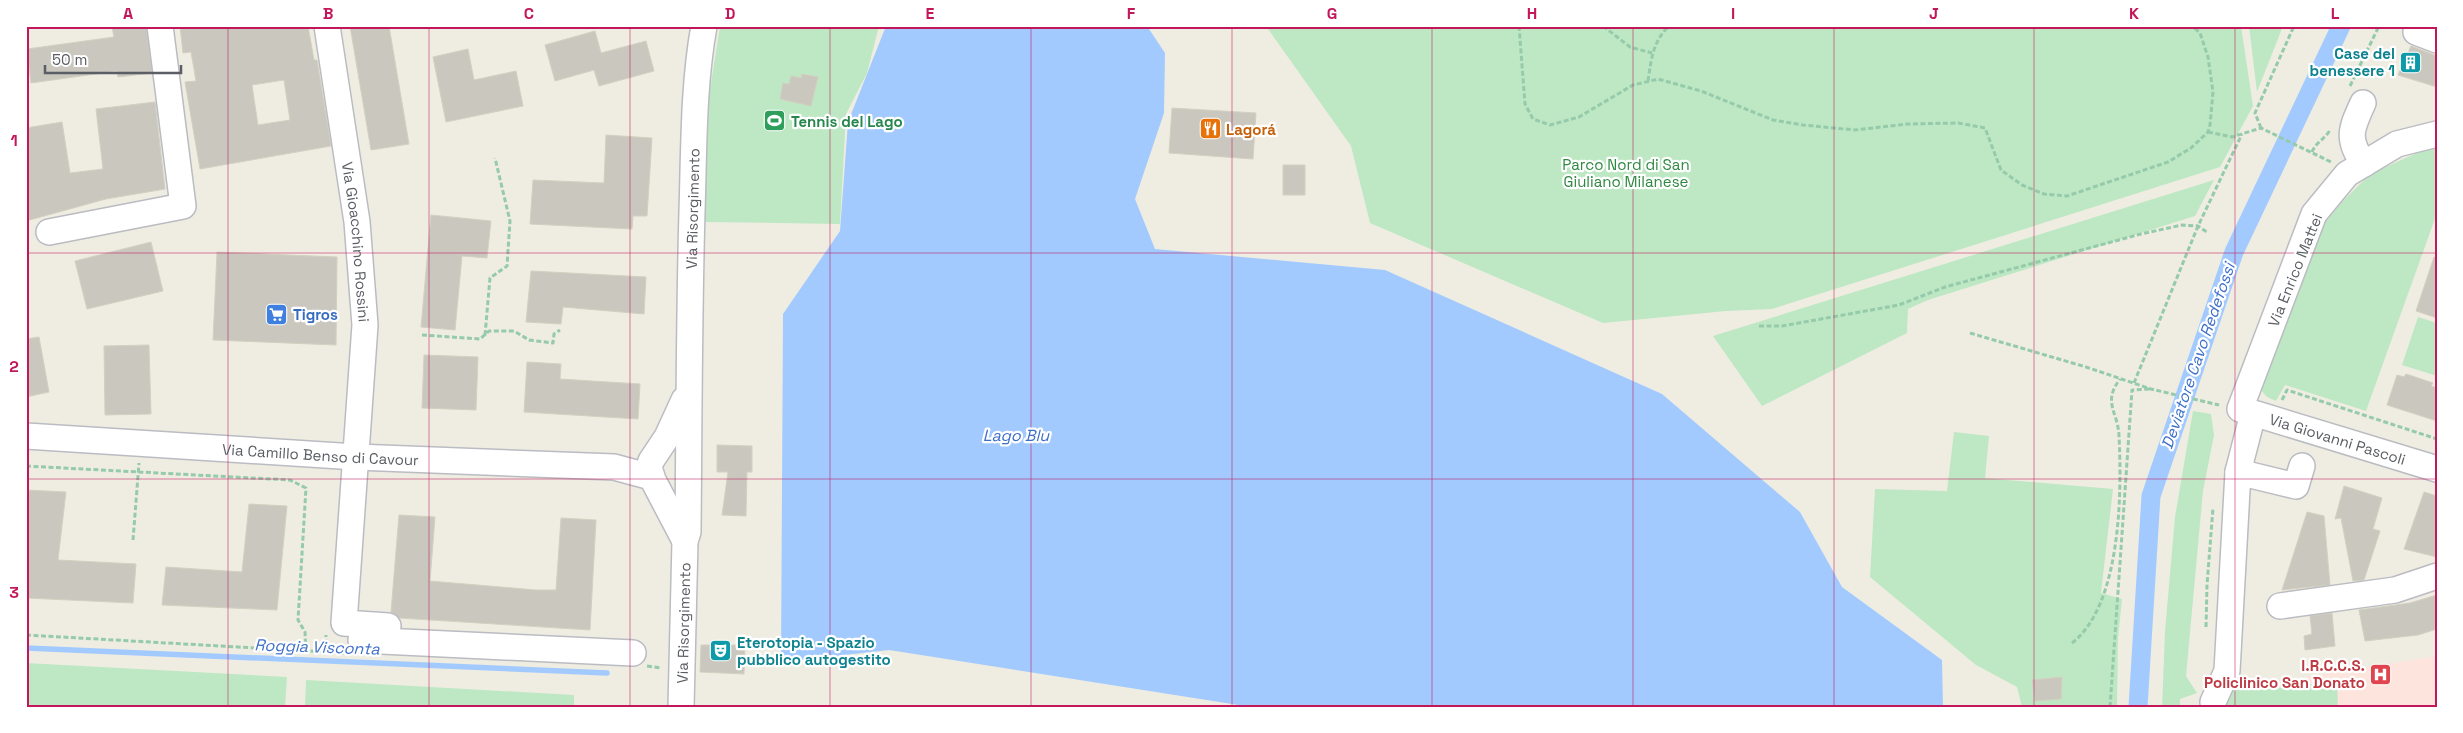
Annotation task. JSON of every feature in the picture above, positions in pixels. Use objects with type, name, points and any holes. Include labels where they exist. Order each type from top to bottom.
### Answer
[{"type":"street","points":[[49,232],[182,206],[160,26]]},
{"type":"street","name":"Via Gioacchino Rossini","points":[[327,26],[358,222],[365,325],[344,623]]},
{"type":"street","name":"Via Risorgimento","points":[[682,707],[685,541],[688,532],[688,393],[694,131],[704,26]]},
{"type":"street","points":[[2355,169],[2351,130],[2363,103]]},
{"type":"street","name":"Via Enrico Mattei","points":[[2210,705],[2226,671],[2238,472],[2246,411],[2314,214],[2355,169],[2397,144],[2437,134]]},
{"type":"street","name":"Via Risorgimento","points":[[685,541],[654,468],[688,393]]},
{"type":"street","name":"Via Giovanni Pascoli","points":[[2246,411],[2437,469]]},
{"type":"street","name":"Via Camillo Benso di Cavour","points":[[26,436],[356,458],[654,468]]},
{"type":"street","points":[[665,449],[677,450],[682,454],[689,468],[687,478],[677,487],[663,488],[654,468],[665,449]]},
{"type":"street","points":[[2238,472],[2296,486],[2302,466]]},
{"type":"street","points":[[2280,606],[2395,590],[2437,576]]},
{"type":"street","points":[[388,626],[344,623],[341,639],[633,653]]},
{"type":"path","points":[[1519,26],[1525,104],[1533,119],[1550,125],[1580,117],[1633,85],[1658,78],[1701,91],[1773,120],[1803,125],[1855,130],[1908,124],[1958,123],[1985,128],[2002,170],[2022,186],[2044,194],[2067,196],[2168,162],[2191,148],[2208,132],[2213,92],[2208,57],[2200,33],[2192,26]]},
{"type":"path","points":[[1603,26],[1630,48],[1652,53]]},
{"type":"path","points":[[1648,81],[1652,53],[1661,34],[1669,26]]},
{"type":"path","points":[[2261,128],[2255,113],[2294,26]]},
{"type":"path","points":[[2208,132],[2232,137],[2261,128],[2336,164],[2355,169]]},
{"type":"path","points":[[2134,383],[2198,226],[2242,134]]},
{"type":"path","points":[[485,335],[490,278],[507,266],[510,221],[495,158]]},
{"type":"path","points":[[1759,326],[1782,326],[1899,305],[1945,287],[2141,234],[2182,225],[2198,226],[2207,232]]},
{"type":"path","points":[[422,335],[480,339],[489,331],[514,331],[529,340],[553,342],[554,334],[560,330]]},
{"type":"path","points":[[1970,333],[2151,389],[2209,404]]},
{"type":"path","points":[[2072,643],[2083,634],[2104,598],[2110,577],[2118,514],[2119,434],[2110,398],[2120,379]]},
{"type":"path","points":[[2110,707],[2132,390],[2151,389]]},
{"type":"path","points":[[2280,403],[2287,390],[2437,439]]},
{"type":"path","points":[[133,540],[141,444]]},
{"type":"path","points":[[26,466],[290,480],[306,488],[298,620],[305,632],[306,651]]},
{"type":"shaded area","name":"I.R.C.C.S. Policlinico San Donato","points":[[2437,656],[2437,707],[2211,707],[2212,692]]},
{"type":"green space","name":"Tennis del Lago","points":[[720,26],[879,26],[867,73],[846,114],[840,224],[705,222],[704,128]]},
{"type":"green space","name":"Parco Nord di San Giuliano Milanese","points":[[1266,26],[2241,26],[2253,106],[2220,167],[1772,309],[1726,311],[1603,323],[1370,223],[1351,146]]},
{"type":"green space","points":[[2249,26],[2283,26],[2257,92]]},
{"type":"green space","points":[[2437,144],[2437,213],[2366,411],[2285,385],[2276,401],[2267,397],[2260,389],[2324,224],[2343,201],[2370,174]]},
{"type":"green space","points":[[2214,180],[2195,216],[1928,300],[1908,309],[1907,333],[1762,406],[1713,336]]},
{"type":"green space","points":[[2418,317],[2437,323],[2437,376],[2402,365]]},
{"type":"green space","points":[[2193,411],[2211,414],[2214,435],[2203,491],[2186,676],[2197,693],[2180,699],[2180,707],[2162,707],[2165,631],[2175,517]]},
{"type":"green space","points":[[1954,432],[1989,436],[1985,478],[2113,489],[2101,593],[2122,599],[2118,639],[2117,707],[2022,707],[2017,687],[1976,665],[1870,577],[1875,489],[1947,491]]},
{"type":"green space","points":[[26,663],[287,677],[285,707],[26,707]]},
{"type":"green space","points":[[306,680],[574,695],[574,707],[305,707]]},
{"type":"green space","points":[[2275,680],[2277,688],[2337,681],[2338,707],[2221,707],[2221,690]]},
{"type":"water","name":"Lago Blu","points":[[886,26],[1147,26],[1165,53],[1164,113],[1135,199],[1155,249],[1385,270],[1662,394],[1800,512],[1842,587],[1942,660],[1943,707],[1251,707],[889,650],[781,662],[783,314],[840,231],[848,122]]},
{"type":"building","points":[[146,26],[152,73],[118,77],[117,71],[31,83],[27,49],[114,37],[112,27]]},
{"type":"building","points":[[180,26],[308,26],[314,60],[317,60],[331,146],[200,169],[185,82],[196,81],[191,52],[183,53]],"holes":[[[284,80],[290,120],[258,125],[252,85]]]},
{"type":"building","points":[[350,26],[389,26],[409,144],[371,150]]},
{"type":"building","points":[[595,31],[601,53],[646,41],[654,71],[599,86],[594,70],[555,81],[545,45]]},
{"type":"building","points":[[2411,46],[2437,56],[2437,87],[2398,75]]},
{"type":"building","points":[[468,49],[474,80],[516,71],[523,106],[446,122],[433,57]]},
{"type":"building","points":[[802,74],[818,77],[811,106],[780,99],[783,83],[789,84],[791,76],[801,78]]},
{"type":"building","points":[[155,102],[165,189],[106,199],[26,221],[26,128],[62,122],[70,173],[103,169],[96,109]]},
{"type":"building","points":[[1172,108],[1256,113],[1253,159],[1169,153]]},
{"type":"building","points":[[606,135],[652,138],[647,216],[633,216],[632,229],[530,224],[533,180],[604,183]]},
{"type":"building","points":[[1283,165],[1305,165],[1305,195],[1283,195]]},
{"type":"building","points":[[431,215],[491,221],[487,258],[462,256],[455,330],[421,327]]},
{"type":"building","points":[[151,242],[163,291],[87,309],[75,261]]},
{"type":"building","points":[[217,252],[337,257],[336,345],[213,340]]},
{"type":"building","points":[[2434,257],[2437,257],[2437,318],[2416,311]]},
{"type":"building","points":[[531,271],[646,277],[644,314],[563,307],[561,324],[526,322]]},
{"type":"building","points":[[39,337],[49,392],[26,397],[26,339]]},
{"type":"building","points":[[149,345],[151,414],[105,415],[104,346]]},
{"type":"building","points":[[424,355],[478,357],[476,410],[422,408]]},
{"type":"building","points":[[527,362],[561,364],[560,379],[640,384],[638,419],[524,412]]},
{"type":"building","points":[[2406,374],[2433,383],[2431,386],[2437,388],[2437,421],[2387,405],[2397,375],[2404,377]]},
{"type":"building","points":[[717,445],[752,446],[752,472],[747,472],[746,516],[722,515],[728,472],[717,472]]},
{"type":"building","points":[[2344,486],[2382,498],[2373,529],[2380,531],[2364,580],[2353,581],[2341,518],[2335,519]]},
{"type":"building","points":[[26,490],[66,492],[58,560],[136,564],[133,603],[26,598]]},
{"type":"building","points":[[2424,492],[2437,496],[2437,557],[2404,549]]},
{"type":"building","points":[[249,504],[287,506],[277,610],[162,605],[166,567],[242,572]]},
{"type":"building","points":[[2307,512],[2324,516],[2330,585],[2282,590]]},
{"type":"building","points":[[399,515],[435,517],[430,581],[536,590],[556,590],[561,518],[596,520],[590,630],[399,618],[391,612]]},
{"type":"building","points":[[2437,595],[2437,629],[2418,635],[2365,641],[2359,610],[2410,603]]},
{"type":"building","points":[[2332,613],[2335,646],[2305,650],[2304,636],[2312,634],[2310,616]]},
{"type":"building","points":[[701,645],[745,645],[744,674],[700,672]]},
{"type":"building","points":[[2062,677],[2061,699],[2035,701],[2032,680]]},
{"type":"waterway","name":"Deviatore Cavo Redefossi","points":[[2138,707],[2151,496],[2234,252],[2341,26]]},
{"type":"waterway","name":"Roggia Visconta","points":[[26,648],[607,673]]},
{"type":"place","name":"Case del benessere 1","points":[[2411,62]]},
{"type":"place","name":"Tennis del Lago","points":[[775,121]]},
{"type":"place","name":"Lagorá","points":[[1210,129]]},
{"type":"place","name":"Tigros","points":[[277,314]]},
{"type":"place","name":"Eterotopia - Spazio pubblico autogestito","points":[[721,651]]},
{"type":"place","name":"I.R.C.C.S. Policlinico San Donato","points":[[2381,674]]}]
